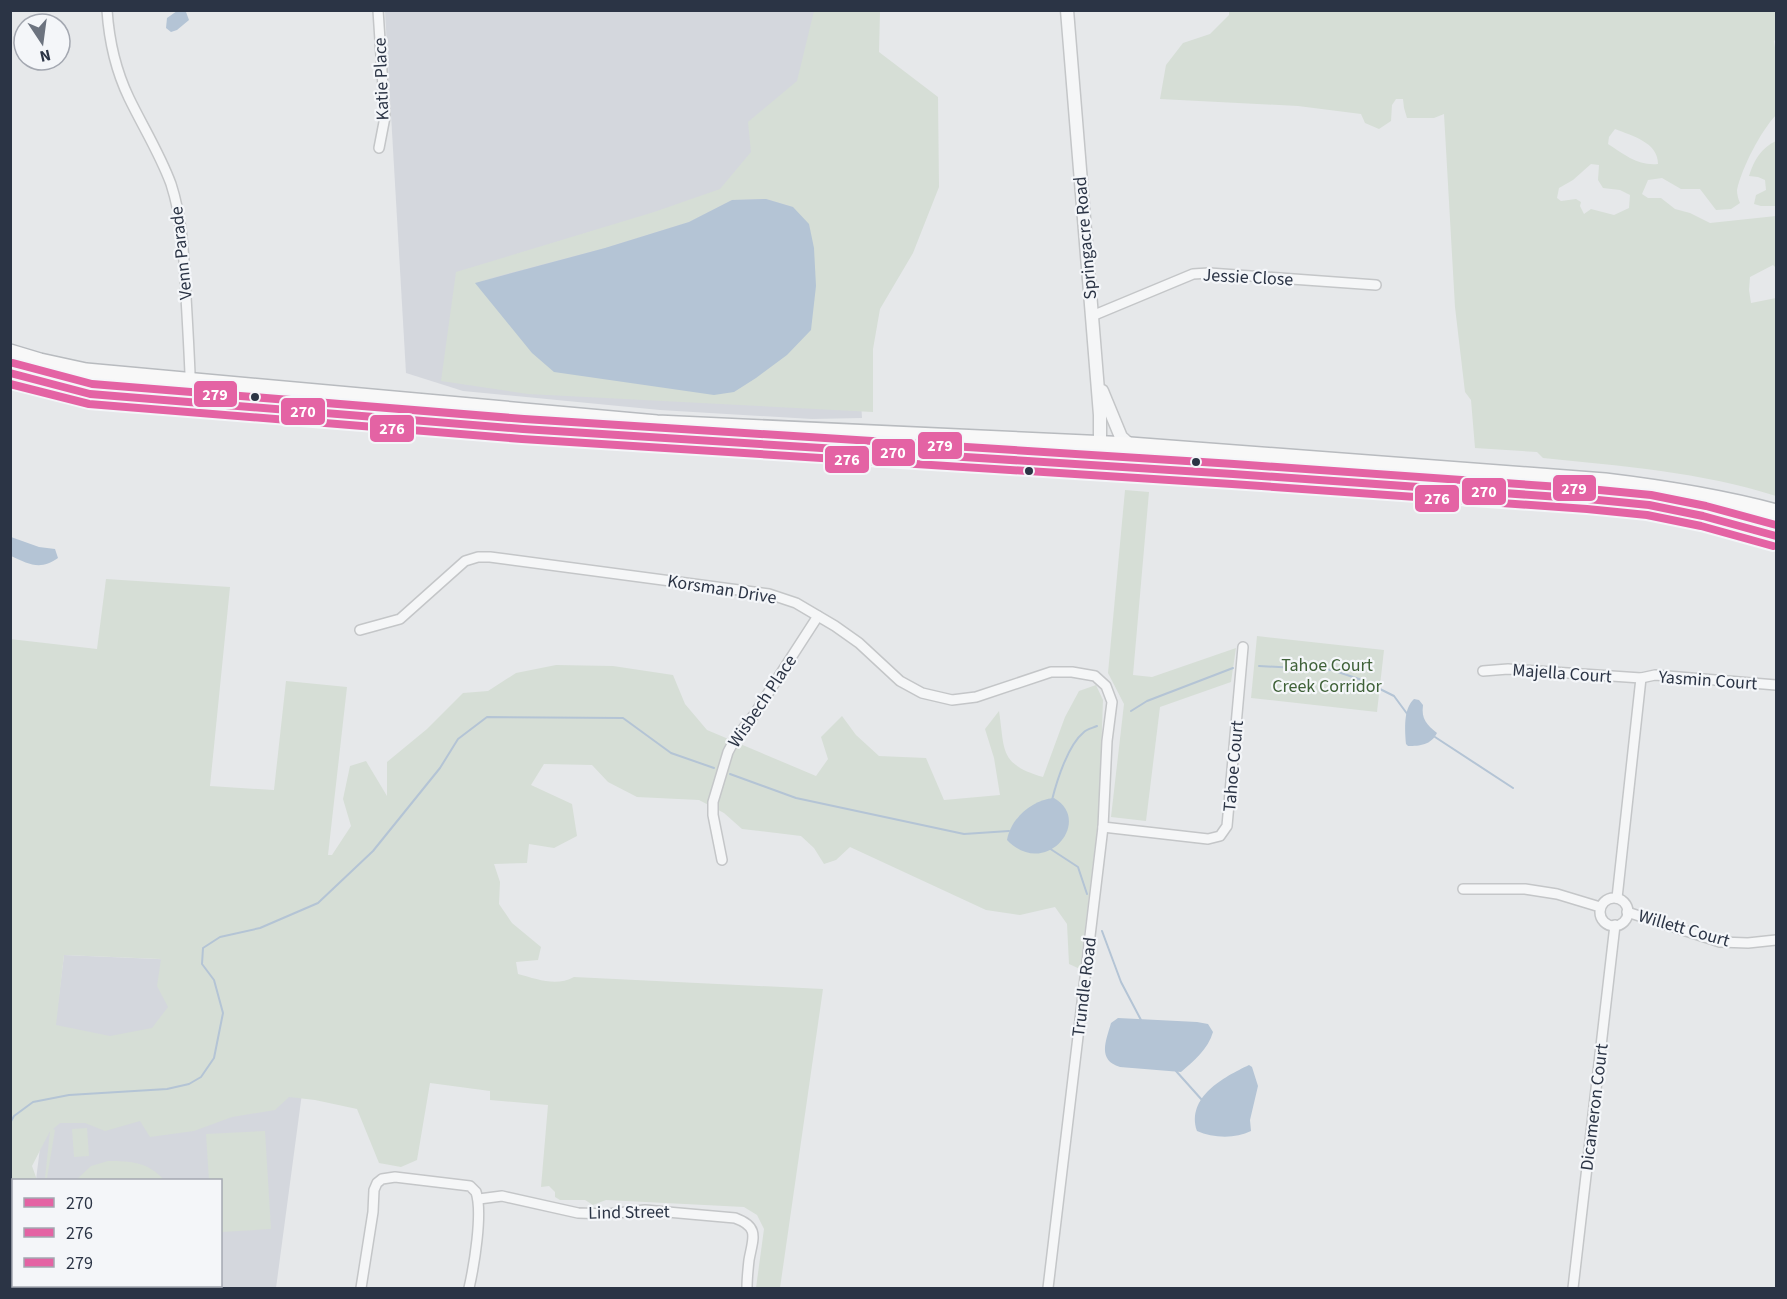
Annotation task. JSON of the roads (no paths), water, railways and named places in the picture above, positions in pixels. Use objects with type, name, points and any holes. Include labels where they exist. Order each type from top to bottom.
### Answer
[{"type":"highway","points":[[10,352],[86,371],[657,423],[1130,444],[1605,481],[1672,489],[1776,513]]},
{"type":"highway","points":[[10,373],[90,394],[624,436],[1100,465],[1588,499],[1649,505],[1703,516],[1776,536]]},
{"type":"highway","points":[[1703,516],[1708,496]]},
{"type":"street","name":"Venn Parade","points":[[107,10],[111,45],[118,71],[128,97],[160,156],[180,218],[184,248],[191,401]]},
{"type":"street","name":"Katie Place","points":[[378,10],[385,117],[379,148]]},
{"type":"street","name":"Springacre Road","points":[[1067,10],[1100,415],[1100,465]]},
{"type":"street","name":"Jessie Close","points":[[1092,316],[1193,274],[1209,273],[1376,285]]},
{"type":"street","points":[[1096,376],[1120,437],[1130,444]]},
{"type":"street","name":"Korsman Drive","points":[[360,630],[400,619],[465,561],[478,557],[490,557],[769,594],[796,603],[859,643],[900,681],[922,693],[952,700],[976,697],[1051,672],[1072,672],[1095,676],[1106,686]]},
{"type":"street","name":"Wisbech Place","points":[[722,860],[713,815],[713,802],[728,752],[818,616]]},
{"type":"street","name":"Tahoe Court","points":[[1103,827],[1209,839],[1220,836],[1227,826],[1244,646]]},
{"type":"street","name":"Majella Court","points":[[1483,670],[1508,669],[1641,678]]},
{"type":"street","name":"Yasmin Court","points":[[1641,678],[1655,675],[1776,685]]},
{"type":"street","points":[[1617,898],[1641,678]]},
{"type":"street","name":"Trundle Road","points":[[1048,1288],[1103,827],[1107,741],[1112,702],[1106,686]]},
{"type":"street","points":[[1463,890],[1525,889],[1557,894],[1600,907]]},
{"type":"street","points":[[1600,907],[1605,901],[1617,898]]},
{"type":"street","points":[[1600,907],[1602,918],[1607,924],[1615,925],[1623,921],[1627,912],[1626,905],[1617,898]]},
{"type":"street","name":"Willett Court","points":[[1627,912],[1720,942],[1748,944],[1776,940]]},
{"type":"street","name":"Dicameron Court","points":[[1573,1288],[1615,925]]},
{"type":"street","points":[[361,1288],[373,1212],[374,1190],[382,1179],[396,1177],[470,1186],[476,1192],[478,1199],[474,1263],[469,1288]]},
{"type":"street","name":"Lind Street","points":[[478,1199],[502,1196],[578,1213],[608,1214],[645,1210],[735,1218],[747,1222],[753,1230],[754,1240],[747,1288]]},
{"type":"water","points":[[177,11],[186,12],[189,20],[171,32],[166,28],[167,18]]},
{"type":"water","points":[[766,199],[793,207],[809,224],[814,248],[816,286],[811,330],[787,355],[734,392],[714,395],[554,372],[532,353],[475,283],[605,248],[689,222],[732,200]]},
{"type":"water","points":[[11,537],[39,547],[55,549],[58,558],[40,565],[29,564],[17,559],[11,556]]},
{"type":"water","points":[[1414,699],[1419,700],[1423,705],[1426,721],[1437,733],[1428,742],[1408,746],[1405,732],[1406,720],[1408,708]]},
{"type":"water","points":[[1054,798],[1065,808],[1069,820],[1067,832],[1060,843],[1036,854],[1022,851],[1007,840],[1013,824],[1024,812],[1038,802]]},
{"type":"water","points":[[1118,1018],[1197,1022],[1208,1024],[1213,1032],[1196,1059],[1181,1072],[1120,1067],[1108,1060],[1105,1049],[1111,1023]]},
{"type":"water","points":[[1249,1065],[1252,1067],[1258,1086],[1250,1120],[1251,1131],[1224,1137],[1197,1131],[1195,1119],[1202,1098],[1219,1082]]},
{"type":"waterway","points":[[1259,666],[1332,670],[1362,680],[1394,696],[1408,715]]},
{"type":"waterway","points":[[1131,711],[1147,701],[1233,668]]},
{"type":"waterway","points":[[10,1123],[14,1116],[33,1102],[69,1095],[167,1089],[189,1084],[201,1077],[214,1058],[223,1013],[214,980],[202,964],[203,948],[220,937],[260,928],[318,903],[373,851],[440,768],[458,739],[487,717],[623,718],[671,753],[714,768]]},
{"type":"waterway","points":[[1052,800],[1060,773],[1073,745],[1085,731],[1097,726]]},
{"type":"waterway","points":[[1435,737],[1513,788]]},
{"type":"waterway","points":[[730,774],[796,798],[964,834],[1009,831]]},
{"type":"waterway","points":[[1049,848],[1078,867],[1087,894]]},
{"type":"waterway","points":[[1102,931],[1121,982],[1141,1020]]},
{"type":"waterway","points":[[1176,1071],[1202,1100]]},
{"type":"park label","name":"Tahoe Court Creek Corridor","points":[[1327,675]]}]
